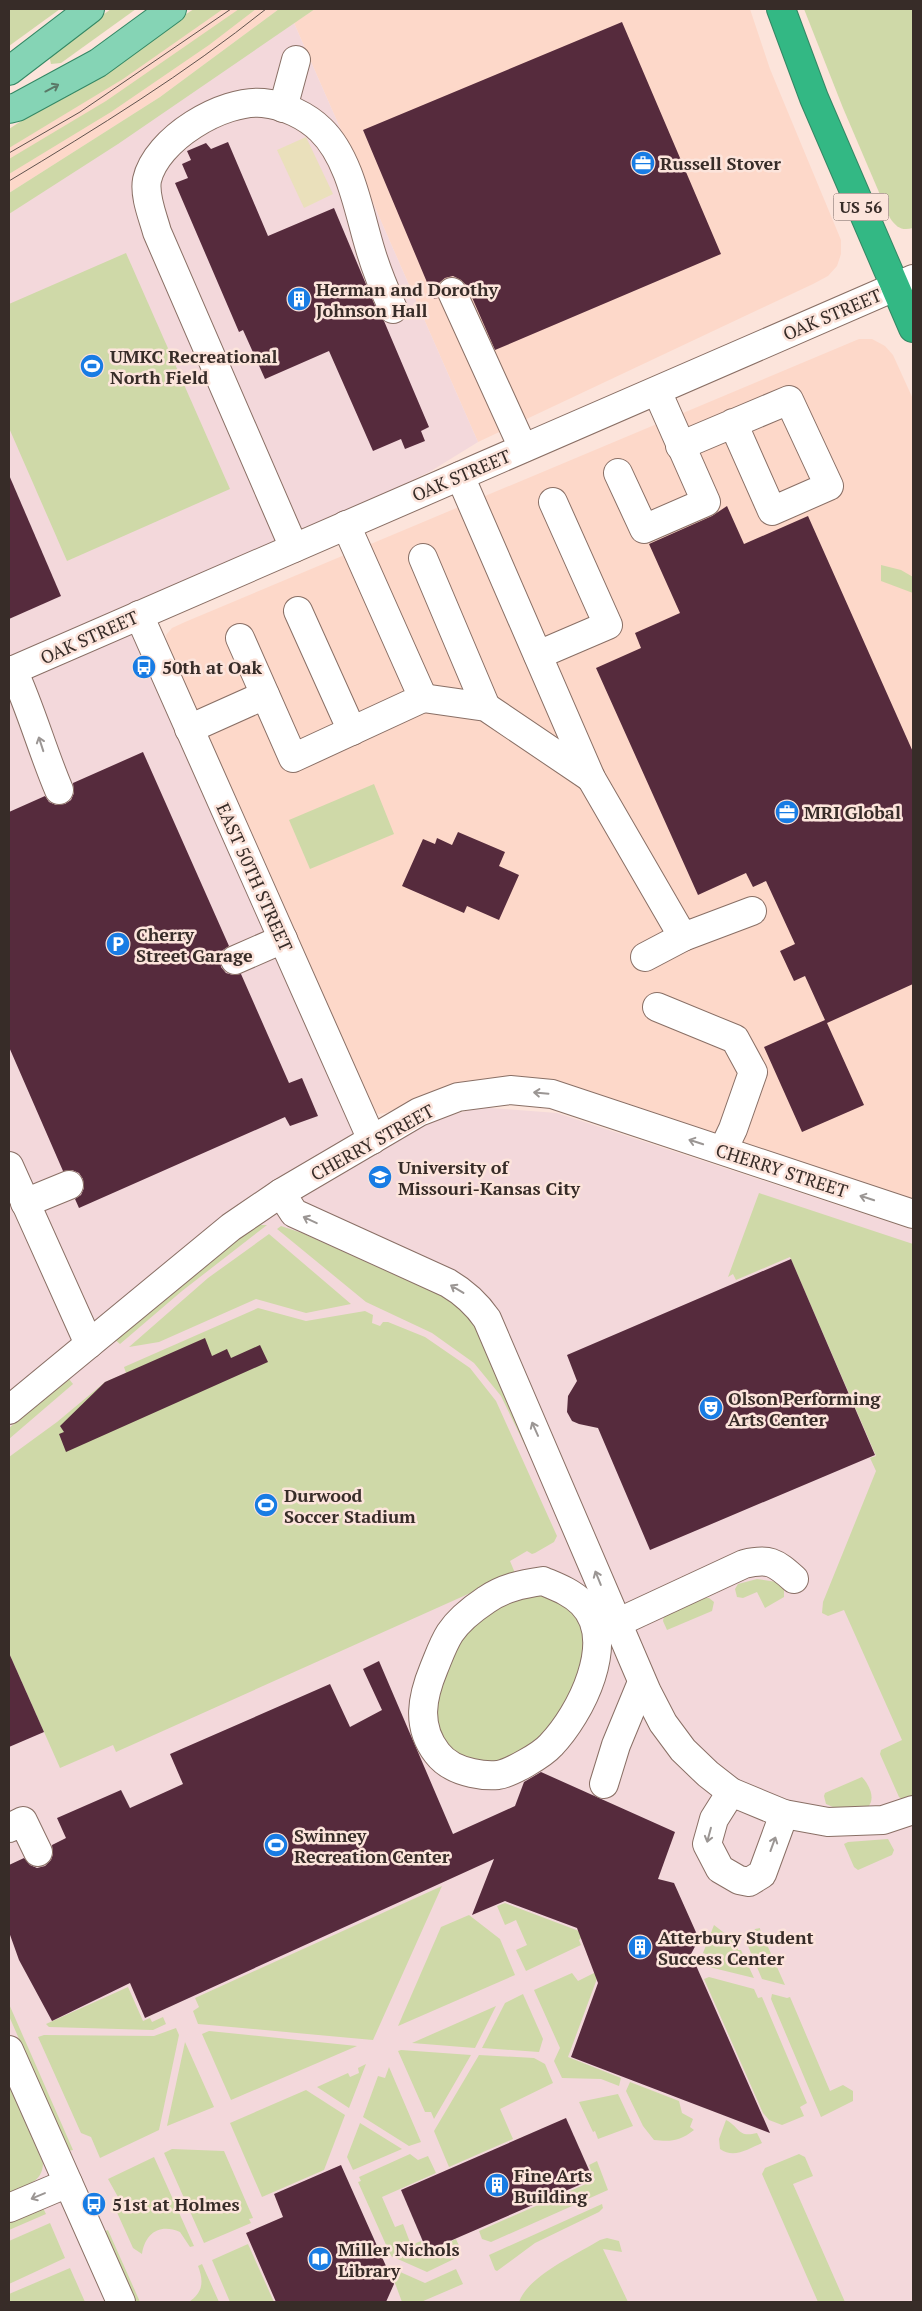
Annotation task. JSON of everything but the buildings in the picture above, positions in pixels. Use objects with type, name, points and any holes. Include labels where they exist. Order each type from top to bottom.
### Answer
[{"type":"highway","name":"US 56","points":[[781,9],[814,98],[904,283],[913,328]]},
{"type":"main road","points":[[9,71],[90,9]]},
{"type":"main road","points":[[9,109],[98,64],[172,9]]},
{"type":"street","points":[[283,108],[296,60]]},
{"type":"street","points":[[294,548],[157,232],[149,205],[146,182],[152,166],[162,151],[178,137],[202,120],[219,111],[238,105],[262,103],[283,108],[311,121],[333,145],[354,193],[371,252],[393,309]]},
{"type":"street","name":"OAK STREET","points":[[11,671],[904,283]]},
{"type":"street","points":[[452,292],[523,448]]},
{"type":"street","points":[[618,473],[644,528],[706,502],[656,391]]},
{"type":"street","points":[[680,446],[733,423]]},
{"type":"street","points":[[460,476],[591,778],[683,937]]},
{"type":"street","points":[[538,655],[608,625],[553,502]]},
{"type":"street","points":[[346,525],[423,698]]},
{"type":"street","points":[[423,558],[486,707]]},
{"type":"street","points":[[298,611],[352,731]]},
{"type":"street","name":"EAST 50TH STREET","points":[[139,615],[372,1140]]},
{"type":"street","points":[[240,638],[293,758],[423,698],[486,707],[591,778]]},
{"type":"street","points":[[11,671],[28,703],[41,748],[59,790]]},
{"type":"street","points":[[190,729],[265,694]]},
{"type":"street","points":[[645,957],[683,937],[752,911]]},
{"type":"street","points":[[235,960],[283,939]]},
{"type":"street","points":[[657,1007],[734,1039],[752,1072],[733,1129],[723,1150]]},
{"type":"street","name":"CHERRY STREET","points":[[9,1410],[231,1227],[281,1194],[419,1112],[458,1097],[510,1090],[552,1094],[913,1214]]},
{"type":"street","points":[[9,1166],[89,1344]]},
{"type":"street","points":[[25,1202],[69,1185]]},
{"type":"street","points":[[281,1194],[294,1212],[448,1284],[464,1293],[478,1305],[488,1319],[606,1624],[642,1682],[663,1724],[684,1750],[708,1774],[730,1792],[784,1814],[841,1823],[883,1820],[913,1810]]},
{"type":"street","points":[[606,1624],[744,1564],[763,1560],[778,1565],[794,1579]]},
{"type":"street","points":[[543,1581],[568,1591],[606,1624],[590,1683],[567,1726],[549,1747],[526,1762],[500,1774],[482,1775],[462,1771],[444,1762],[430,1744],[424,1726],[422,1707],[426,1689],[451,1632],[487,1600],[513,1586],[543,1581]]},
{"type":"street","points":[[604,1784],[616,1746],[642,1682]]},
{"type":"street","points":[[730,1792],[714,1819],[707,1844],[720,1869],[739,1880],[749,1882],[762,1874],[784,1814]]},
{"type":"street","points":[[9,1828],[24,1821],[38,1852]]},
{"type":"street","points":[[9,2050],[121,2302]]},
{"type":"street","points":[[9,2208],[68,2183]]},
{"type":"shaded area","points":[[194,9],[279,9],[160,97],[9,193],[9,129]]},
{"type":"shaded area","points":[[315,9],[750,9],[770,69],[841,240],[841,254],[837,266],[828,276],[813,284],[478,442],[294,23]]},
{"type":"shaded area","name":"University of Missouri-Kansas City","points":[[294,23],[478,442],[431,471],[139,615],[372,1139],[479,1107],[557,1113],[913,1230],[913,2302],[9,2302],[9,214]]},
{"type":"shaded area","points":[[859,339],[872,339],[885,346],[893,355],[913,399],[913,1200],[565,1083],[533,1077],[465,1082],[437,1090],[386,1113],[378,1114],[369,1107],[167,649],[166,635],[172,628],[185,622]]},
{"type":"green space","points":[[9,9],[60,9],[9,46]]},
{"type":"green space","points":[[111,9],[136,9],[61,63],[51,64],[49,55]]},
{"type":"green space","points":[[194,9],[223,9],[123,79],[9,148],[9,129]]},
{"type":"green space","points":[[239,9],[256,9],[209,45],[111,112],[9,174],[9,159],[106,101]]},
{"type":"green space","points":[[279,9],[315,9],[118,144],[9,214],[9,193],[160,97]]},
{"type":"green space","points":[[804,9],[913,9],[913,228],[900,228],[890,218],[843,108]]},
{"type":"green space","name":"UMKC Recreational North Field","points":[[126,253],[230,489],[67,561],[9,428],[9,304]]},
{"type":"green space","points":[[881,565],[901,570],[913,577],[913,593],[881,581]]},
{"type":"green space","points":[[374,784],[394,834],[310,869],[289,820]]},
{"type":"green space","points":[[759,1193],[913,1244],[913,1799],[906,1802],[899,1797],[880,1754],[881,1750],[902,1740],[844,1610],[828,1616],[822,1613],[823,1602],[876,1471],[870,1458],[876,1456],[790,1257],[736,1280],[733,1274],[728,1277]]},
{"type":"green space","points":[[259,1225],[267,1225],[182,1291],[120,1344],[114,1339],[250,1229]]},
{"type":"green space","points":[[281,1226],[302,1233],[442,1296],[464,1313],[480,1336],[557,1511],[501,1396],[474,1363],[432,1333],[366,1302],[277,1229]]},
{"type":"green space","points":[[269,1234],[351,1304],[306,1313],[256,1299],[159,1342],[129,1347],[208,1278]]},
{"type":"green space","name":"Durwood Soccer Stadium","points":[[258,1308],[306,1321],[365,1311],[373,1315],[372,1323],[380,1326],[383,1322],[388,1322],[425,1337],[470,1368],[496,1401],[557,1536],[554,1542],[535,1553],[532,1554],[527,1551],[510,1561],[515,1573],[116,1752],[113,1745],[60,1768],[9,1653],[9,1457],[57,1422],[105,1382],[126,1373],[124,1367]]},
{"type":"green space","points":[[69,1379],[73,1384],[9,1439],[9,1428]]},
{"type":"green space","points":[[757,1579],[777,1582],[784,1587],[784,1597],[765,1608],[757,1592],[743,1598],[737,1597],[735,1589],[738,1584]]},
{"type":"green space","points":[[549,1591],[583,1616],[583,1686],[540,1745],[488,1768],[449,1750],[437,1728],[435,1703],[454,1642],[499,1602]]},
{"type":"green space","points":[[709,1598],[714,1602],[712,1611],[667,1630],[663,1621],[664,1616]]},
{"type":"green space","points":[[862,1777],[869,1788],[871,1796],[868,1807],[835,1808],[826,1804],[825,1793]]},
{"type":"green space","points":[[888,1839],[894,1850],[892,1855],[858,1870],[854,1867],[844,1844],[848,1842]]},
{"type":"green space","points":[[442,1886],[373,2040],[198,2024],[193,2011],[199,2007],[195,1998]]},
{"type":"green space","points":[[505,1903],[579,1931],[582,1937],[579,1940],[581,1945],[526,1971],[516,1950],[527,1945],[516,1920],[505,1925],[497,1906]]},
{"type":"green space","points":[[469,1915],[500,1939],[515,1975],[398,2026],[441,1927]]},
{"type":"green space","points":[[714,1925],[737,1943],[738,1950],[741,1950],[754,1978],[705,1966],[709,1955],[703,1953]]},
{"type":"green space","points":[[760,1928],[785,1985],[762,1979],[748,1946],[755,1929]]},
{"type":"green space","points":[[596,1972],[598,1976],[568,2057],[621,2078],[619,2086],[601,2079],[562,2078],[554,2061],[560,2048],[534,1990],[572,1973],[578,1981]]},
{"type":"green space","points":[[709,1977],[754,1989],[758,1998],[762,1997],[807,2103],[800,2107],[804,2116],[782,2125],[769,2120],[763,2113],[704,1979]]},
{"type":"green space","points":[[128,1987],[143,2021],[150,2018],[152,2022],[163,2017],[166,2024],[153,2030],[49,2027],[46,2024]]},
{"type":"green space","points":[[523,1994],[543,2039],[539,2052],[482,2048],[505,2003]]},
{"type":"green space","points":[[772,1994],[790,1997],[830,2091],[843,2085],[853,2091],[853,2101],[821,2117],[771,1999]]},
{"type":"green space","points":[[9,2004],[73,2150],[68,2151],[9,2016]]},
{"type":"green space","points":[[496,2006],[475,2048],[412,2043]]},
{"type":"green space","points":[[176,2028],[179,2035],[159,2130],[100,2158],[91,2137],[81,2133],[38,2037],[44,2035],[154,2036]]},
{"type":"green space","points":[[209,2031],[357,2046],[231,2100],[202,2034]]},
{"type":"green space","points":[[185,2042],[214,2107],[167,2126]]},
{"type":"green space","points":[[398,2051],[471,2055],[434,2119],[431,2112],[425,2112]]},
{"type":"green space","points":[[479,2055],[534,2058],[545,2064],[553,2083],[500,2109],[513,2139],[449,2167],[434,2131]]},
{"type":"green space","points":[[366,2064],[349,2108],[317,2087],[348,2073],[350,2077],[359,2073],[358,2068]]},
{"type":"green space","points":[[389,2067],[421,2142],[409,2146],[363,2117],[378,2076],[385,2078]]},
{"type":"green space","points":[[630,2082],[679,2101],[682,2113],[693,2119],[690,2127],[694,2130],[675,2140],[654,2140],[643,2126],[626,2091]]},
{"type":"green space","points":[[9,2085],[43,2163],[40,2175],[32,2183],[9,2193]]},
{"type":"green space","points":[[306,2090],[345,2115],[324,2170],[262,2197],[230,2123]]},
{"type":"green space","points":[[618,2094],[633,2126],[598,2139],[579,2102]]},
{"type":"green space","points":[[726,2120],[742,2133],[757,2133],[762,2143],[736,2153],[725,2152],[720,2149],[719,2139]]},
{"type":"green space","points":[[360,2123],[402,2149],[353,2170],[347,2157]]},
{"type":"green space","points":[[172,2149],[224,2151],[253,2218],[249,2219],[251,2223],[204,2243],[164,2153]]},
{"type":"green space","points":[[410,2154],[418,2160],[428,2156],[436,2173],[382,2197],[395,2227],[403,2224],[411,2245],[421,2241],[426,2252],[456,2239],[460,2248],[456,2258],[427,2272],[391,2256],[358,2182],[361,2181],[359,2177]]},
{"type":"green space","points":[[799,2154],[805,2157],[813,2176],[793,2184],[845,2302],[818,2302],[762,2174],[765,2168]]},
{"type":"green space","points":[[154,2157],[194,2246],[190,2247],[180,2232],[160,2229],[146,2240],[142,2254],[133,2248],[115,2208],[118,2197],[108,2179]]},
{"type":"green space","points":[[597,2161],[608,2190],[491,2242],[482,2239],[479,2231],[595,2180],[589,2165]]},
{"type":"green space","points":[[602,2204],[603,2208],[599,2212],[535,2243],[497,2271],[495,2270],[489,2255]]},
{"type":"green space","points":[[43,2208],[46,2214],[9,2230],[9,2223]]},
{"type":"green space","points":[[50,2223],[65,2258],[9,2284],[9,2241]]},
{"type":"green space","points":[[108,2230],[140,2302],[134,2302],[103,2232]]},
{"type":"green space","points":[[607,2238],[619,2241],[622,2252],[603,2249],[628,2302],[519,2302],[524,2292],[532,2283],[554,2266],[600,2240]]},
{"type":"green space","points":[[248,2244],[274,2302],[230,2302],[212,2260]]},
{"type":"green space","points":[[202,2264],[219,2302],[189,2302],[200,2290],[201,2277],[198,2266]]},
{"type":"green space","points":[[389,2267],[425,2283],[456,2269],[463,2284],[421,2302],[402,2302]]},
{"type":"green space","points":[[70,2268],[85,2302],[9,2302],[9,2294]]},
{"type":"sand","points":[[306,137],[333,194],[304,208],[277,150]]},
{"type":"tram line","points":[[9,153],[80,112],[231,9]]},
{"type":"tram line","points":[[9,181],[172,78],[266,9]]},
{"type":"place","name":"Russell Stover","points":[[643,163]]},
{"type":"place","name":"Herman and Dorothy Johnson Hall","points":[[299,299]]},
{"type":"place","name":"UMKC Recreational North Field","points":[[92,366]]},
{"type":"place","name":"50th at Oak","points":[[144,667]]},
{"type":"place","name":"MRI Global","points":[[787,812]]},
{"type":"place","name":"Cherry Street Garage","points":[[118,944]]},
{"type":"place","name":"University of Missouri-Kansas City","points":[[380,1177]]},
{"type":"place","name":"Olson Performing Arts Center","points":[[711,1408]]},
{"type":"place","name":"Durwood Soccer Stadium","points":[[266,1505]]},
{"type":"place","name":"Swinney Recreation Center","points":[[276,1845]]},
{"type":"place","name":"Atterbury Student Success Center","points":[[640,1947]]},
{"type":"place","name":"Fine Arts Building","points":[[497,2185]]},
{"type":"place","name":"51st at Holmes","points":[[94,2204]]},
{"type":"place","name":"Miller Nichols Library","points":[[320,2259]]}]
